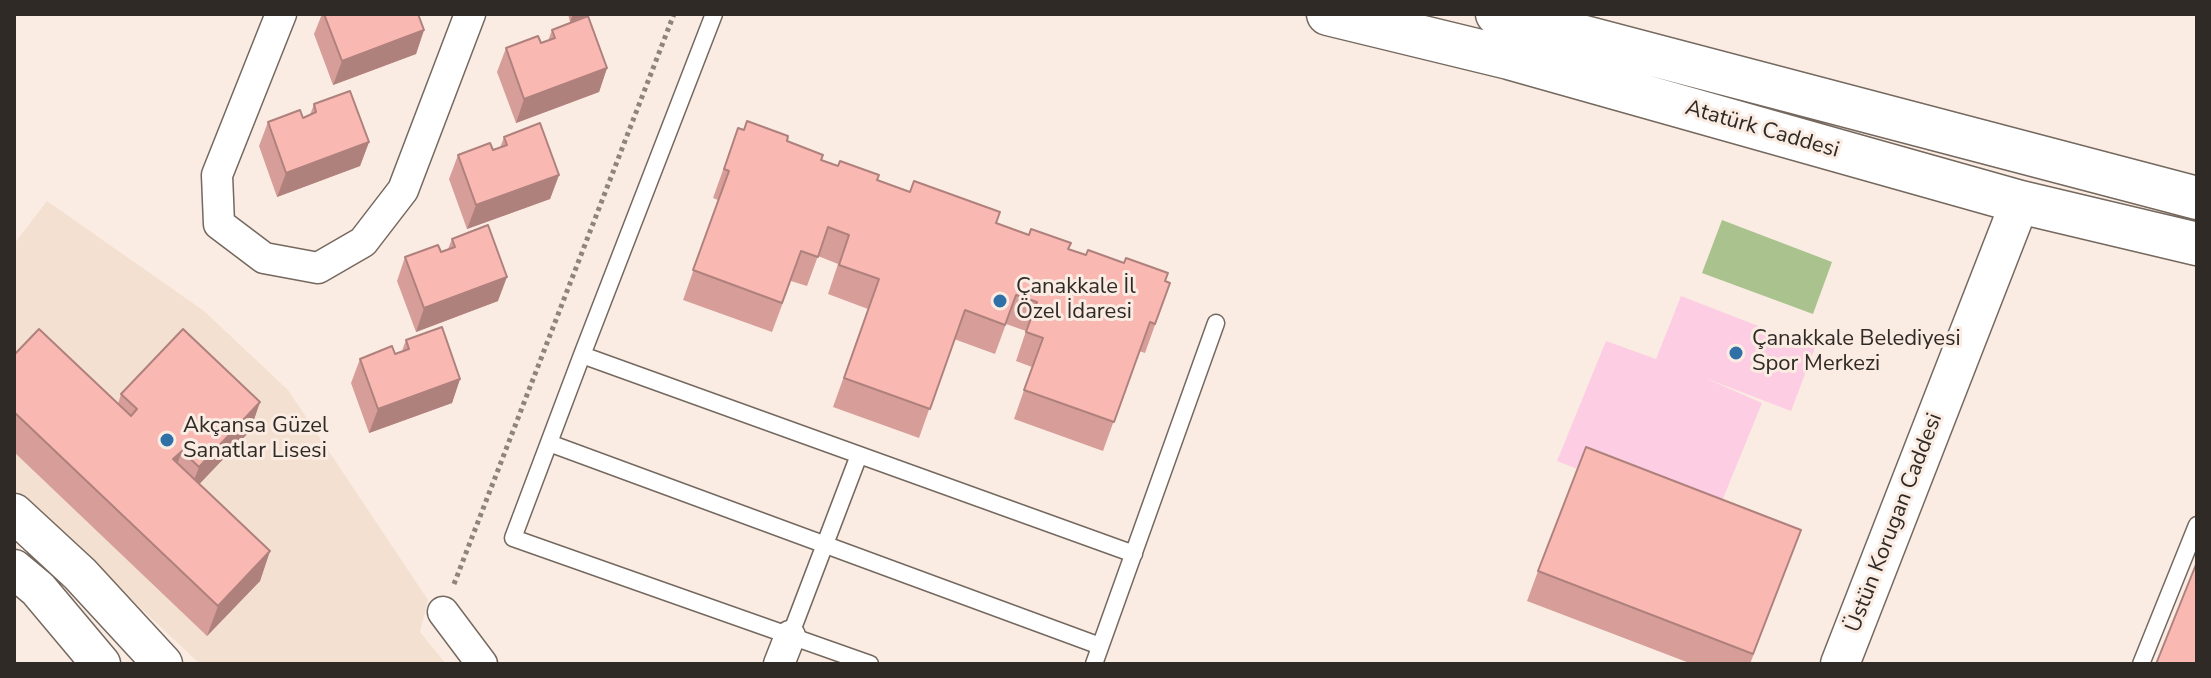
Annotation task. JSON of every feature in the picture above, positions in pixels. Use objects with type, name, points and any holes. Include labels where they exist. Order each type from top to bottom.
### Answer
[{"type":"main road","name":"Atatürk Caddesi","points":[[1328,14],[1509,58],[2020,202],[2197,244]]},
{"type":"main road","name":"Atatürk Caddesi","points":[[1497,14],[2197,198]]},
{"type":"street","points":[[281,14],[217,175],[219,224],[264,258],[318,268],[363,242],[403,190],[470,14]]},
{"type":"street","name":"Üstün Korugan Caddesi","points":[[1840,664],[2020,202]]},
{"type":"street","points":[[14,513],[80,574],[163,664]]},
{"type":"street","points":[[14,569],[38,589],[101,664]]},
{"type":"street","points":[[443,612],[482,664]]},
{"type":"street","points":[[779,664],[790,636]]},
{"type":"lane","points":[[714,14],[513,538],[870,664]]},
{"type":"lane","points":[[1094,664],[1216,323]]},
{"type":"lane","points":[[582,355],[1134,554]]},
{"type":"lane","points":[[549,443],[1100,646]]},
{"type":"lane","points":[[790,636],[859,455]]},
{"type":"lane","points":[[2141,664],[2197,525]]},
{"type":"path","points":[[443,612],[674,14]]},
{"type":"shaded area","name":"Akçansa Güzel Sanatlar Lisesi","points":[[47,201],[204,311],[288,390],[428,600],[420,632],[446,664],[200,664],[14,489],[14,244]]},
{"type":"shaded area","points":[[1722,220],[1832,262],[1813,314],[1702,273]]},
{"type":"shaded area","points":[[1681,296],[1815,348],[1791,411],[1705,378],[1762,403],[1713,523],[1557,461],[1606,341],[1656,359]]},
{"type":"building","points":[[324,14],[418,14],[424,30],[342,61]]},
{"type":"building","points":[[588,16],[607,68],[524,99],[506,48],[538,36],[541,43],[555,38],[552,30]]},
{"type":"building","points":[[350,91],[369,142],[286,173],[268,122],[300,110],[303,118],[316,112],[314,104]]},
{"type":"building","name":"Çanakkale İl Özel İdaresi","points":[[747,121],[788,136],[787,141],[823,155],[821,160],[838,166],[840,161],[879,175],[877,180],[910,192],[914,181],[1000,212],[996,223],[1029,235],[1031,229],[1071,243],[1068,249],[1086,255],[1088,250],[1124,263],[1126,258],[1168,273],[1165,281],[1170,283],[1155,324],[1150,322],[1114,422],[1024,390],[1043,338],[1026,332],[1037,302],[1016,295],[1005,325],[965,310],[930,409],[844,378],[879,279],[839,265],[849,235],[828,227],[818,257],[801,251],[782,303],[693,270],[729,171],[724,169],[738,128],[744,130]]},
{"type":"building","points":[[540,123],[559,175],[476,205],[458,155],[490,143],[493,150],[507,145],[504,137]]},
{"type":"building","points":[[488,225],[507,277],[424,308],[405,257],[438,245],[441,252],[455,247],[452,239]]},
{"type":"building","points":[[442,327],[460,379],[378,409],[360,359],[392,346],[395,354],[409,349],[406,340]]},
{"type":"building","points":[[39,329],[131,416],[137,409],[121,394],[183,329],[260,402],[199,467],[182,451],[173,459],[270,551],[218,606],[14,412],[14,355]]},
{"type":"building","points":[[1586,447],[1801,530],[1753,654],[1538,571]]},
{"type":"building","points":[[2197,562],[2197,664],[2156,664]]},
{"type":"place","name":"Çanakkale İl Özel İdaresi","points":[[1000,301]]},
{"type":"place","name":"Çanakkale Belediyesi Spor Merkezi","points":[[1736,353]]},
{"type":"place","name":"Akçansa Güzel Sanatlar Lisesi","points":[[167,440]]}]
